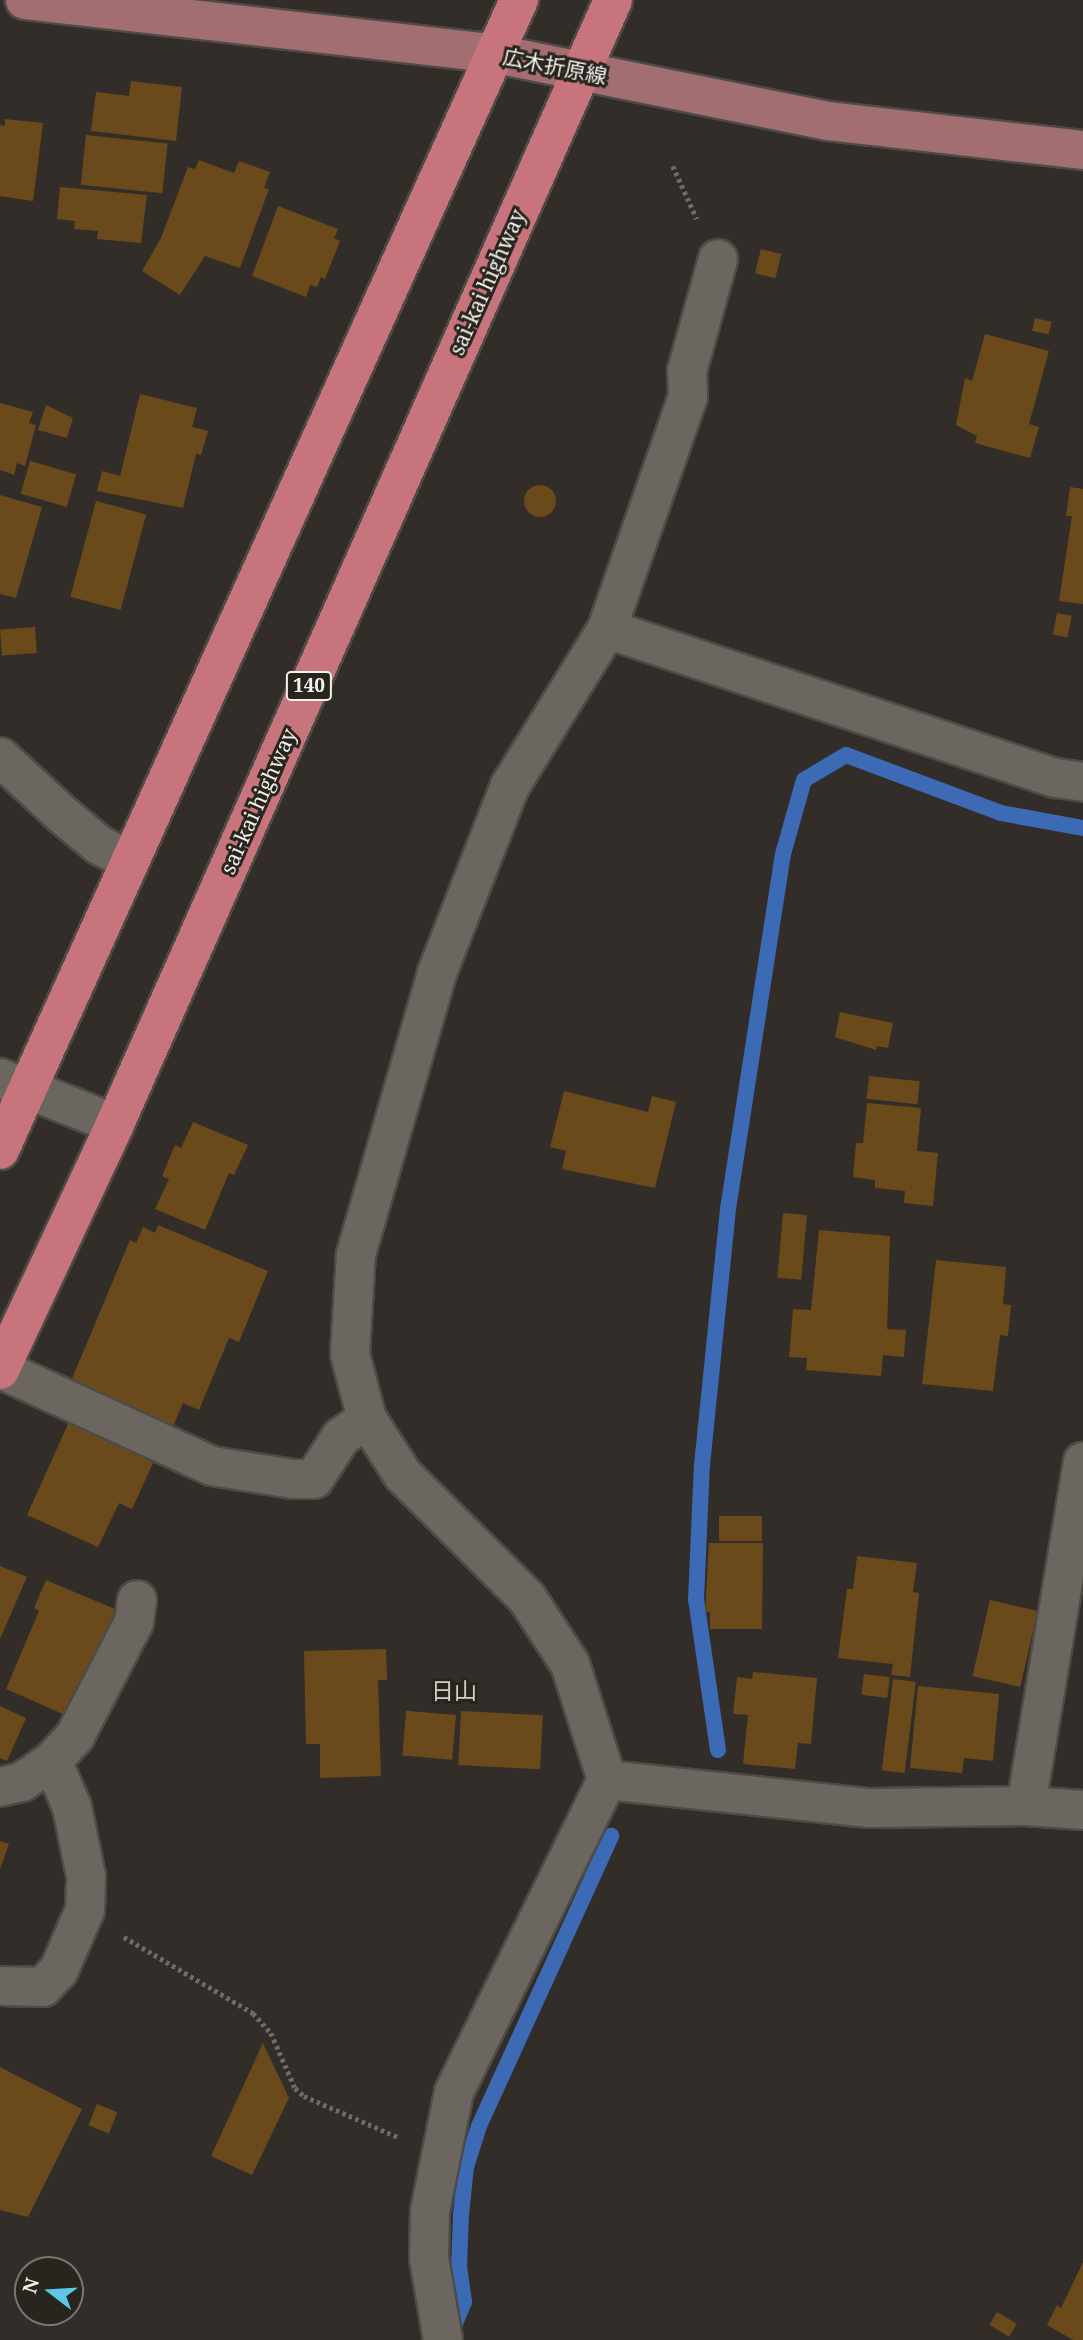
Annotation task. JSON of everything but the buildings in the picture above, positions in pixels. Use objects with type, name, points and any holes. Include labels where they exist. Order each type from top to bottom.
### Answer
[{"type":"highway","points":[[0,1150],[14,1083],[130,862],[519,0]]},
{"type":"highway","name":"sai-kai highway","points":[[0,1369],[115,1124],[580,70],[614,0]]},
{"type":"main road","name":"広木折原線","points":[[24,0],[496,54],[828,121],[1083,150]]},
{"type":"street","points":[[443,2340],[435,2312],[429,2258],[439,2151],[454,2092],[607,1780],[570,1664],[527,1598],[404,1475],[367,1419],[350,1354],[356,1254],[436,973],[510,786],[607,629],[688,397],[687,371],[718,259]]},
{"type":"street","points":[[607,629],[1056,778],[1083,782]]},
{"type":"street","points":[[0,757],[90,838],[130,862]]},
{"type":"street","points":[[14,1083],[115,1124]]},
{"type":"street","points":[[0,1369],[212,1466],[293,1479],[314,1479],[341,1437],[367,1419]]},
{"type":"street","points":[[1026,1806],[1083,1462]]},
{"type":"street","points":[[0,1787],[22,1782],[52,1761],[75,1736],[134,1622],[137,1600]]},
{"type":"street","points":[[0,1986],[43,1987],[59,1970],[85,1910],[86,1876],[72,1807],[52,1761]]},
{"type":"street","points":[[607,1780],[870,1808],[1026,1806],[1083,1811]]},
{"type":"path","points":[[673,166],[718,259]]},
{"type":"path","points":[[85,1910],[178,1972],[253,2013],[271,2033],[295,2088],[304,2096],[375,2130],[439,2151]]},
{"type":"waterway","points":[[718,1750],[696,1600],[702,1465],[728,1209],[783,854],[804,780],[846,755],[1001,813],[1083,828]]},
{"type":"waterway","points":[[450,2335],[464,2302],[459,2268],[461,2215],[466,2167],[479,2126],[611,1836]]},
{"type":"district","name":"日山","points":[[454,1690]]}]
